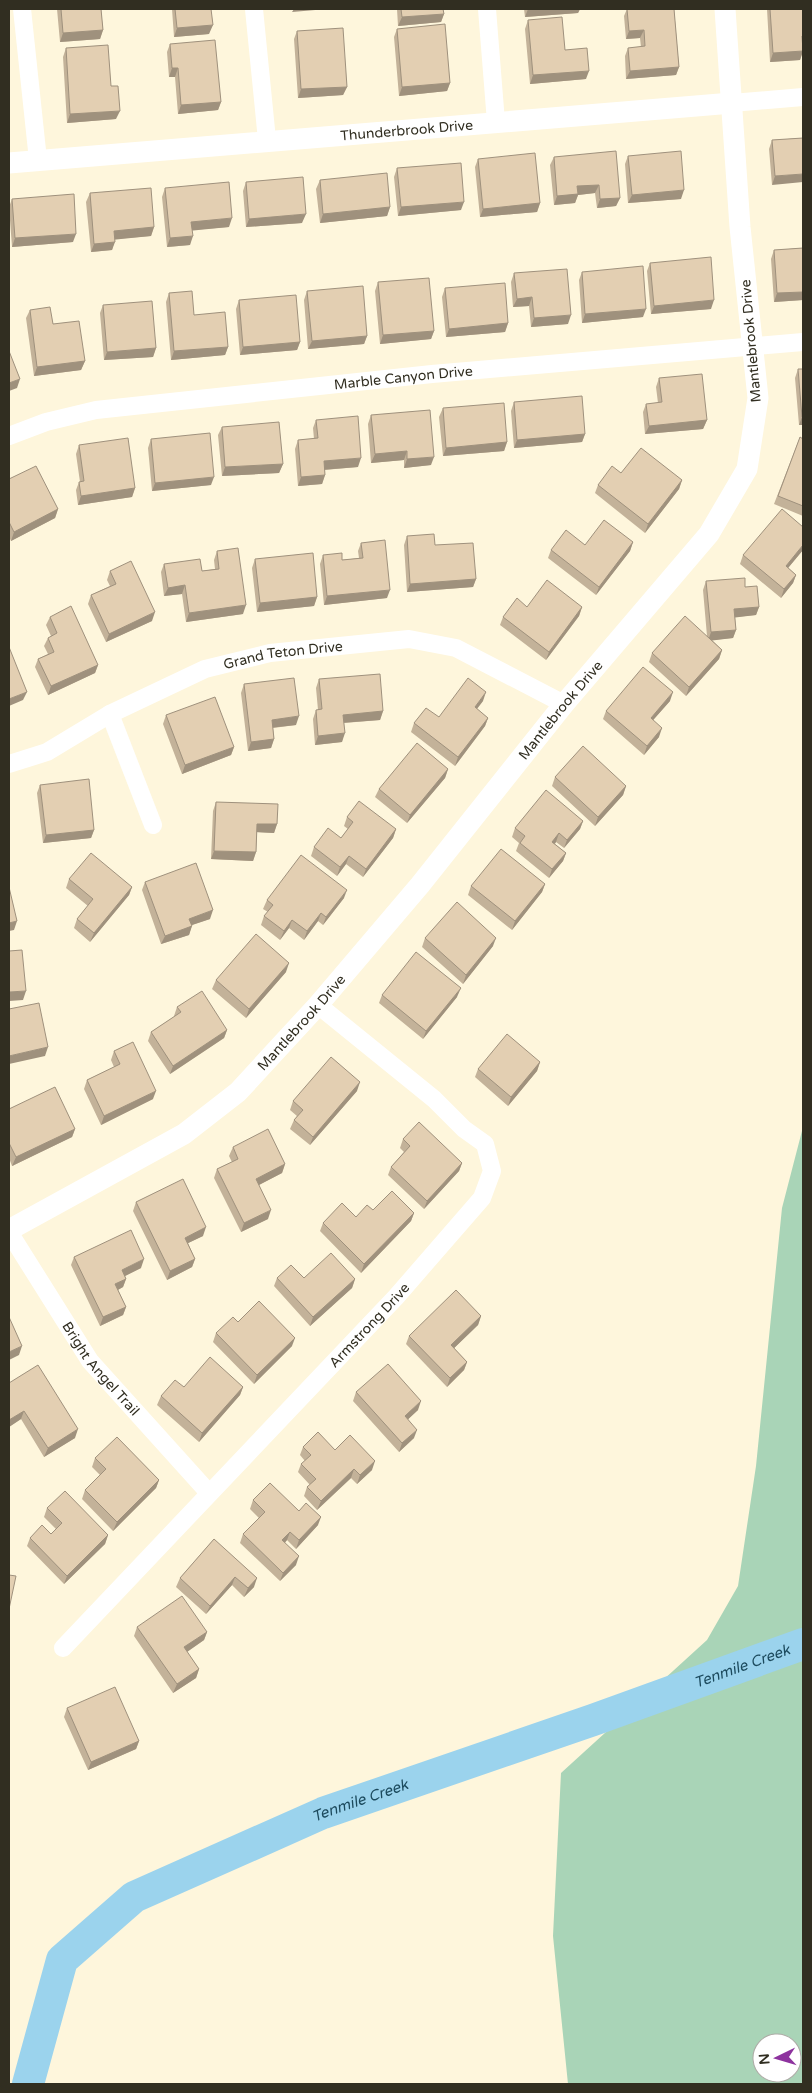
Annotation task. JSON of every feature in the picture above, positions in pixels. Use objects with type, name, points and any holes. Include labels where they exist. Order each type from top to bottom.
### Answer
[{"type":"street","points":[[22,9],[38,160]]},
{"type":"street","points":[[254,9],[267,140]]},
{"type":"street","points":[[487,9],[496,122]]},
{"type":"street","name":"Mantlebrook Drive","points":[[9,1231],[184,1134],[238,1092],[318,1005],[420,885],[564,704],[709,534],[747,468],[758,398],[740,227],[725,9]]},
{"type":"street","name":"Thunderbrook Drive","points":[[9,163],[267,140],[803,97]]},
{"type":"street","name":"Marble Canyon Drive","points":[[9,436],[46,422],[96,410],[432,374],[803,342]]},
{"type":"street","name":"Grand Teton Drive","points":[[9,764],[47,752],[110,714],[205,669],[270,653],[410,639],[456,648],[564,704]]},
{"type":"street","points":[[110,714],[152,825]]},
{"type":"street","name":"Armstrong Drive","points":[[63,1648],[396,1297],[482,1198],[492,1171],[486,1144],[464,1129],[434,1099],[318,1005]]},
{"type":"street","name":"Bright Angel Trail","points":[[9,1231],[90,1361],[209,1492]]},
{"type":"green space","points":[[803,1127],[803,2084],[568,2084],[553,1936],[561,1773],[707,1640],[738,1586],[756,1466],[782,1208]]},
{"type":"building","points":[[61,9],[101,9],[103,30],[63,33]]},
{"type":"building","points":[[175,9],[211,9],[213,25],[177,28]]},
{"type":"building","points":[[401,9],[443,9],[444,14],[402,17]]},
{"type":"building","points":[[627,9],[674,9],[679,67],[630,71],[628,48],[645,46],[644,30],[629,31]]},
{"type":"building","points":[[770,9],[803,9],[803,51],[773,53]]},
{"type":"building","points":[[562,17],[565,50],[587,48],[589,71],[533,75],[528,20]]},
{"type":"building","points":[[445,24],[450,83],[402,87],[397,29]]},
{"type":"building","points":[[343,28],[347,87],[301,89],[297,31]]},
{"type":"building","points":[[215,40],[221,102],[181,105],[178,68],[172,68],[170,44]]},
{"type":"building","points":[[108,45],[111,86],[118,86],[120,111],[70,114],[66,48]]},
{"type":"building","points":[[803,138],[803,174],[775,176],[772,140]]},
{"type":"building","points":[[616,151],[620,198],[600,199],[599,185],[577,186],[578,194],[557,196],[554,157]]},
{"type":"building","points":[[681,151],[684,190],[632,195],[628,156]]},
{"type":"building","points":[[535,153],[540,203],[483,209],[478,159]]},
{"type":"building","points":[[461,163],[464,202],[401,207],[397,168]]},
{"type":"building","points":[[387,173],[390,207],[323,214],[320,180]]},
{"type":"building","points":[[303,177],[306,214],[249,219],[246,182]]},
{"type":"building","points":[[229,182],[232,218],[191,222],[193,236],[170,238],[165,188]]},
{"type":"building","points":[[151,188],[154,227],[114,231],[115,242],[94,244],[90,193]]},
{"type":"building","points":[[74,194],[76,234],[15,238],[12,199]]},
{"type":"building","points":[[803,248],[803,292],[777,293],[774,250]]},
{"type":"building","points":[[711,257],[714,300],[654,306],[650,263]]},
{"type":"building","points":[[643,266],[646,309],[585,314],[582,272]]},
{"type":"building","points":[[567,269],[571,315],[534,318],[532,297],[517,299],[514,273]]},
{"type":"building","points":[[429,278],[434,331],[383,335],[378,282]]},
{"type":"building","points":[[505,283],[508,323],[449,329],[445,288]]},
{"type":"building","points":[[363,286],[367,336],[312,341],[307,291]]},
{"type":"building","points":[[192,291],[194,315],[225,312],[228,347],[174,351],[169,293]]},
{"type":"building","points":[[296,295],[300,342],[243,347],[239,300]]},
{"type":"building","points":[[152,301],[156,348],[107,352],[103,305]]},
{"type":"building","points":[[50,307],[53,324],[79,321],[85,361],[37,367],[30,310]]},
{"type":"building","points":[[9,351],[20,379],[9,383]]},
{"type":"building","points":[[798,369],[803,369],[802,417]]},
{"type":"building","points":[[702,374],[707,420],[649,426],[646,404],[662,402],[659,378]]},
{"type":"building","points":[[582,396],[585,434],[517,440],[514,402]]},
{"type":"building","points":[[504,403],[507,442],[446,448],[443,408]]},
{"type":"building","points":[[430,410],[434,457],[407,459],[407,451],[375,454],[371,415]]},
{"type":"building","points":[[358,416],[361,458],[324,461],[325,475],[301,477],[298,440],[318,438],[316,420]]},
{"type":"building","points":[[279,422],[283,464],[225,467],[222,427]]},
{"type":"building","points":[[210,433],[214,477],[155,483],[151,439]]},
{"type":"building","points":[[800,437],[803,439],[803,506],[778,496]]},
{"type":"building","points":[[128,438],[135,488],[81,496],[79,482],[84,481],[79,445]]},
{"type":"building","points":[[641,448],[682,480],[648,524],[598,485],[612,466],[621,473]]},
{"type":"building","points":[[36,466],[58,509],[14,532],[9,522],[9,479]]},
{"type":"building","points":[[782,509],[803,527],[803,545],[786,566],[796,575],[784,589],[743,555]]},
{"type":"building","points":[[604,520],[633,542],[599,587],[551,550],[566,530],[585,545]]},
{"type":"building","points":[[434,534],[435,545],[473,543],[476,579],[410,584],[407,536]]},
{"type":"building","points":[[385,540],[390,590],[327,596],[323,555],[342,553],[342,560],[363,558],[361,543]]},
{"type":"building","points":[[238,548],[246,605],[189,613],[185,585],[168,588],[164,564],[200,559],[202,571],[219,569],[217,551]]},
{"type":"building","points":[[313,553],[317,597],[260,603],[255,559]]},
{"type":"building","points":[[131,561],[155,612],[109,634],[91,595],[116,584],[110,571]]},
{"type":"building","points":[[745,578],[745,587],[757,586],[759,607],[734,609],[736,630],[711,632],[706,581]]},
{"type":"building","points":[[547,580],[582,607],[549,652],[503,617],[517,598],[527,607]]},
{"type":"building","points":[[71,606],[98,665],[51,686],[38,659],[54,652],[48,638],[57,633],[50,617]]},
{"type":"building","points":[[685,616],[722,650],[689,687],[652,653]]},
{"type":"building","points":[[9,647],[27,692],[9,699]]},
{"type":"building","points":[[643,667],[673,692],[651,718],[662,728],[647,746],[606,711]]},
{"type":"building","points":[[380,674],[383,711],[343,715],[345,733],[318,736],[316,710],[322,709],[319,679]]},
{"type":"building","points":[[294,678],[299,716],[272,720],[274,739],[251,742],[244,684]]},
{"type":"building","points":[[468,678],[486,692],[475,707],[488,718],[458,757],[414,723],[426,708],[439,717]]},
{"type":"building","points":[[215,697],[234,747],[185,765],[166,715]]},
{"type":"building","points":[[417,743],[448,769],[410,815],[379,789]]},
{"type":"building","points":[[583,746],[626,786],[598,817],[555,777]]},
{"type":"building","points":[[89,779],[94,830],[46,835],[40,785]]},
{"type":"building","points":[[546,790],[583,821],[567,840],[559,833],[552,842],[566,853],[552,869],[520,843],[525,836],[515,828]]},
{"type":"building","points":[[359,801],[396,829],[366,869],[349,856],[340,867],[314,847],[328,828],[341,838],[353,822],[347,817]]},
{"type":"building","points":[[216,802],[278,804],[277,824],[257,824],[256,852],[214,851]]},
{"type":"building","points":[[501,849],[545,884],[515,921],[471,886]]},
{"type":"building","points":[[91,853],[132,887],[94,933],[77,919],[93,899],[69,879]]},
{"type":"building","points":[[301,855],[347,890],[326,917],[321,913],[307,931],[292,920],[284,931],[264,916],[273,905],[267,900]]},
{"type":"building","points":[[196,863],[213,910],[189,919],[192,926],[165,936],[145,882]]},
{"type":"building","points":[[9,887],[17,921],[9,923]]},
{"type":"building","points":[[457,902],[496,938],[466,975],[425,938]]},
{"type":"building","points":[[256,934],[289,963],[249,1009],[216,980]]},
{"type":"building","points":[[22,950],[26,991],[9,992],[9,951]]},
{"type":"building","points":[[416,952],[461,988],[426,1031],[382,995]]},
{"type":"building","points":[[202,991],[227,1030],[173,1066],[151,1032],[181,1012],[177,1007]]},
{"type":"building","points":[[39,1003],[48,1047],[9,1056],[9,1009]]},
{"type":"building","points":[[507,1034],[540,1062],[511,1097],[478,1069]]},
{"type":"building","points":[[133,1042],[156,1091],[104,1116],[87,1080],[120,1064],[114,1051]]},
{"type":"building","points":[[331,1057],[360,1082],[313,1137],[294,1120],[303,1110],[293,1101]]},
{"type":"building","points":[[55,1087],[75,1129],[16,1157],[9,1143],[9,1109]]},
{"type":"building","points":[[419,1122],[462,1163],[427,1201],[391,1167],[410,1146],[403,1139]]},
{"type":"building","points":[[268,1129],[285,1164],[256,1179],[271,1210],[244,1223],[217,1169],[238,1159],[233,1147]]},
{"type":"building","points":[[183,1179],[206,1227],[185,1238],[195,1259],[170,1271],[136,1202]]},
{"type":"building","points":[[392,1191],[414,1213],[364,1264],[323,1223],[342,1203],[356,1217],[367,1205],[373,1210]]},
{"type":"building","points":[[131,1230],[144,1259],[122,1270],[126,1279],[115,1284],[126,1307],[103,1317],[74,1257]]},
{"type":"building","points":[[331,1253],[355,1279],[313,1317],[277,1278],[291,1265],[304,1278]]},
{"type":"building","points":[[456,1290],[481,1316],[451,1345],[467,1362],[450,1378],[409,1336]]},
{"type":"building","points":[[259,1301],[295,1338],[257,1375],[216,1333],[233,1317],[238,1322]]},
{"type":"building","points":[[9,1317],[22,1346],[9,1352]]},
{"type":"building","points":[[210,1357],[243,1387],[202,1433],[161,1396],[175,1380],[184,1387]]},
{"type":"building","points":[[388,1364],[421,1401],[405,1416],[417,1430],[402,1443],[356,1392]]},
{"type":"building","points":[[38,1365],[78,1429],[48,1448],[24,1411],[9,1420],[9,1383]]},
{"type":"building","points":[[318,1432],[335,1450],[350,1435],[375,1461],[360,1475],[354,1469],[321,1501],[307,1487],[316,1479],[301,1464],[311,1455],[303,1447]]},
{"type":"building","points":[[117,1437],[159,1480],[117,1522],[85,1490],[106,1469],[95,1458]]},
{"type":"building","points":[[270,1483],[299,1511],[306,1503],[321,1517],[299,1540],[290,1532],[282,1540],[299,1556],[283,1573],[243,1534],[265,1512],[253,1500]]},
{"type":"building","points":[[65,1491],[108,1535],[67,1576],[30,1538],[42,1525],[51,1534],[62,1523],[47,1508]]},
{"type":"building","points":[[214,1539],[257,1578],[248,1588],[235,1577],[210,1606],[180,1578]]},
{"type":"building","points":[[9,1575],[16,1576],[9,1609]]},
{"type":"building","points":[[182,1596],[207,1632],[184,1647],[199,1669],[177,1684],[137,1627]]},
{"type":"building","points":[[115,1687],[139,1741],[91,1762],[67,1708]]},
{"type":"waterway","name":"Tenmile Creek","points":[[28,2084],[62,1960],[134,1897],[323,1813],[593,1720],[803,1644]]}]
